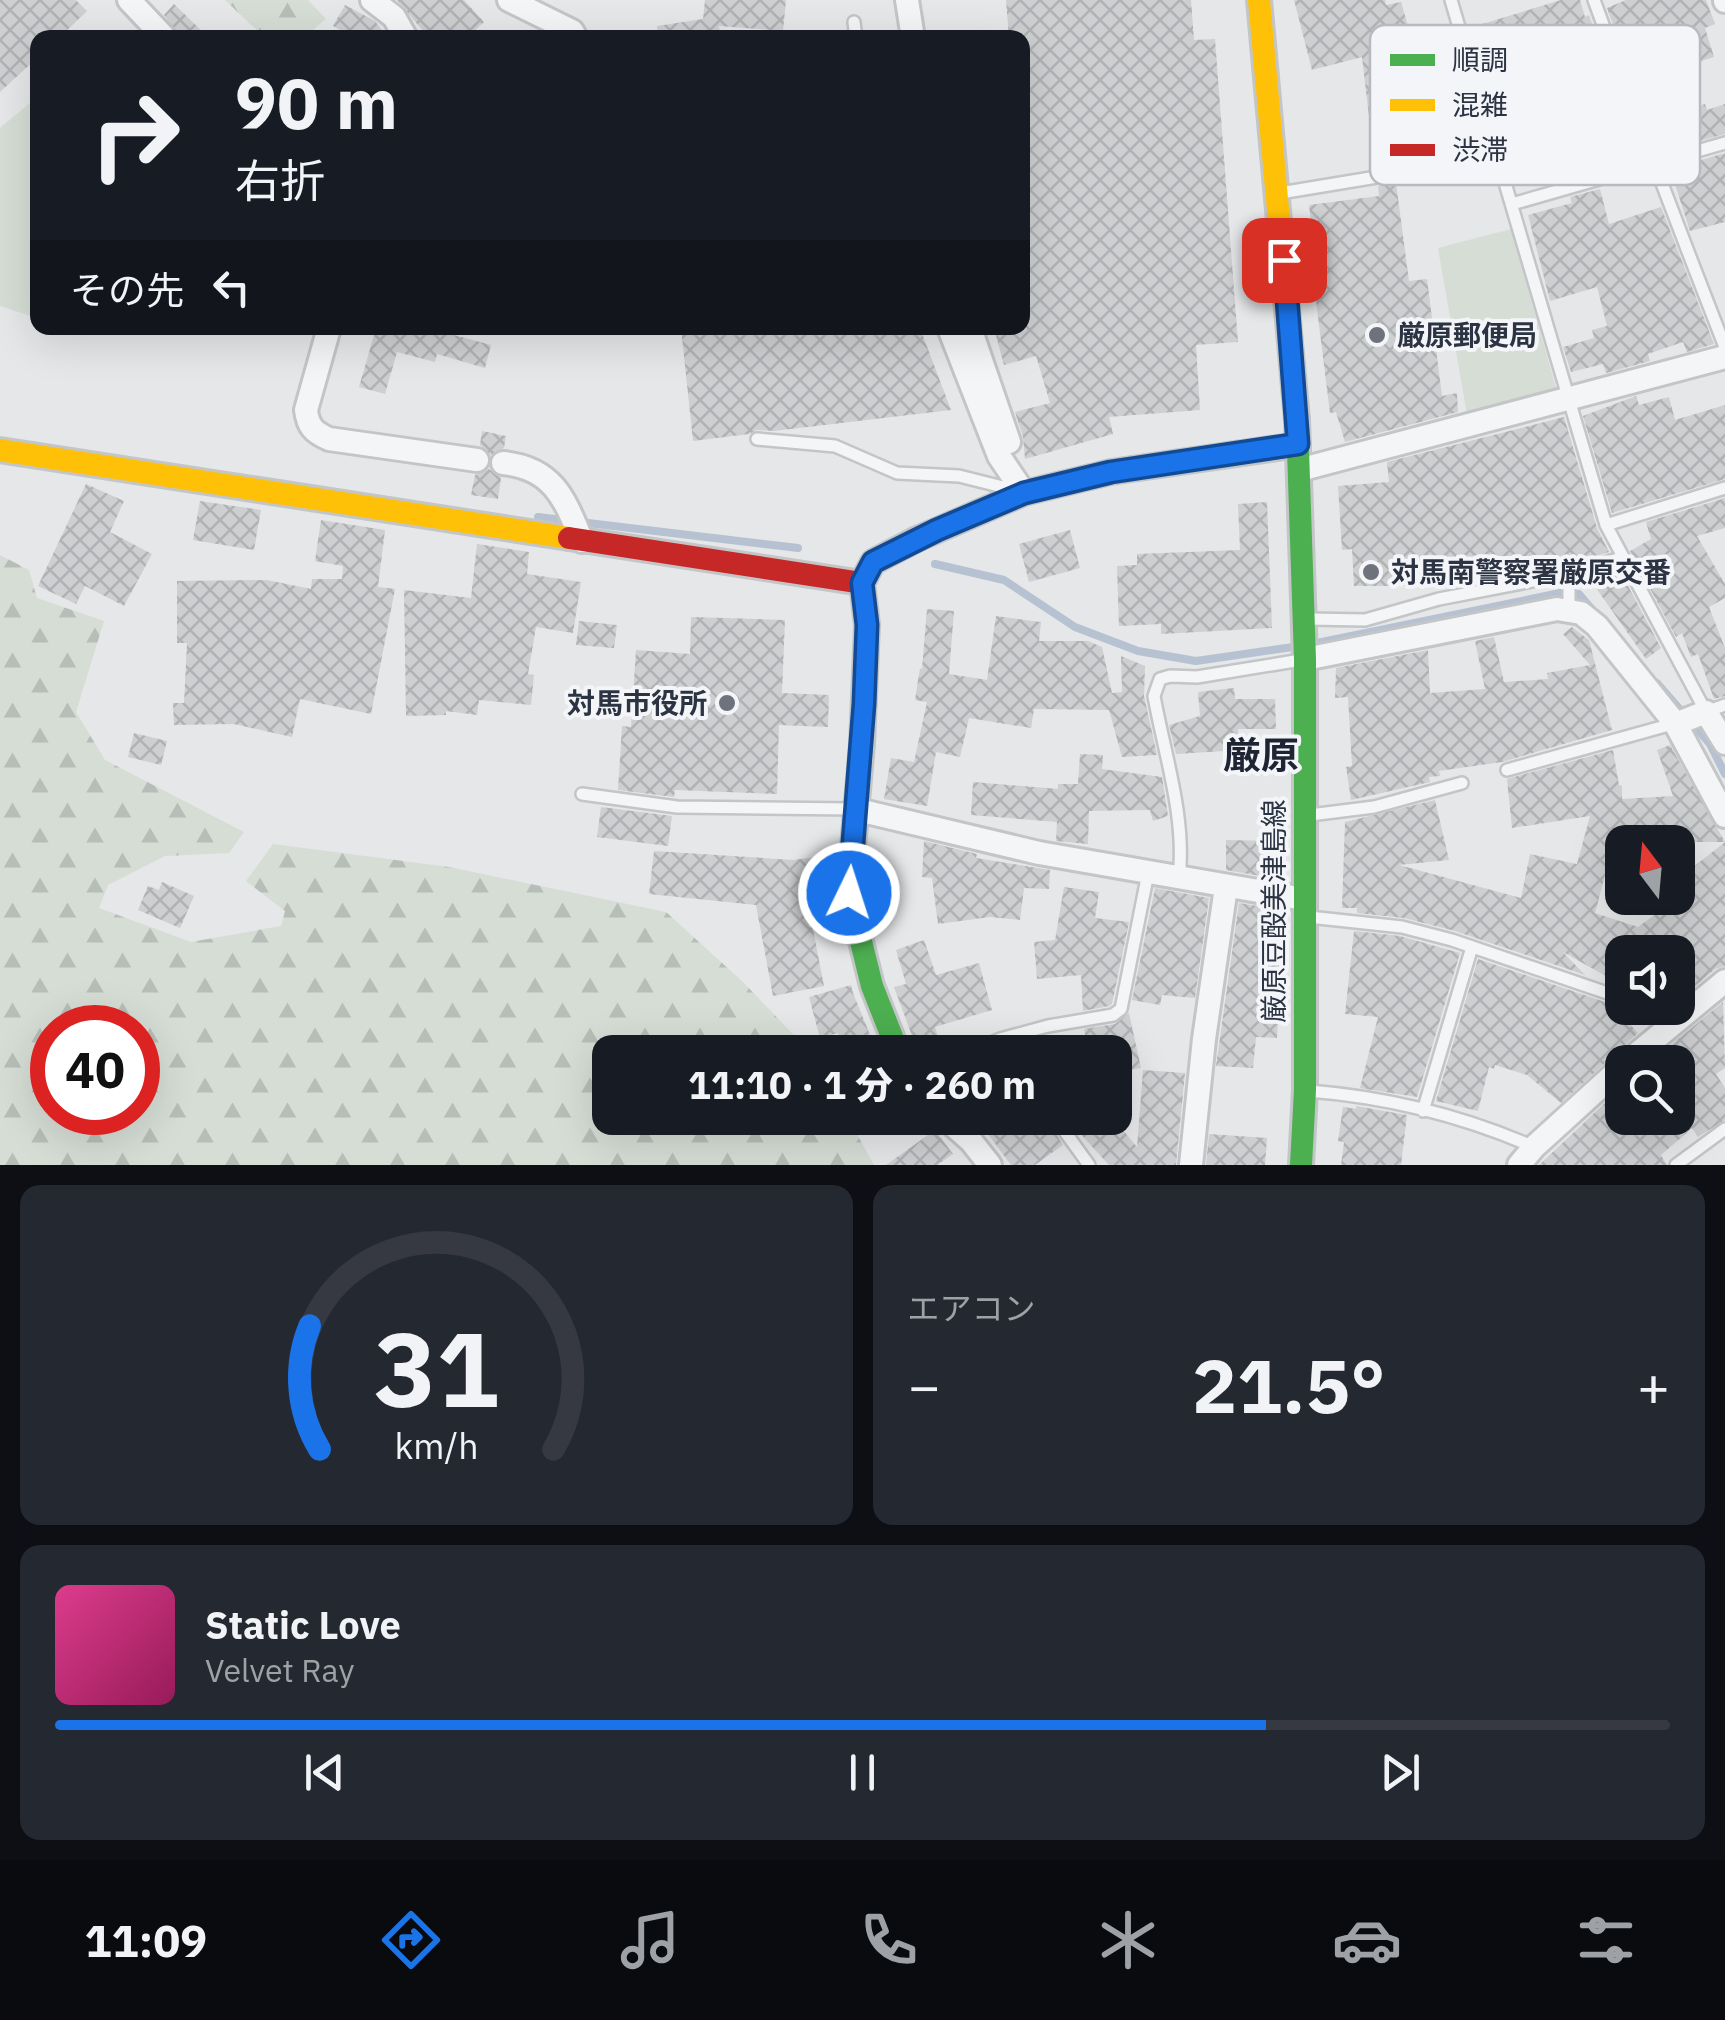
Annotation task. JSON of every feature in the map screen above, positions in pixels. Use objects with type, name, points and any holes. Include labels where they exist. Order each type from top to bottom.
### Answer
[{"type":"street","points":[[129,0],[157,30]]},
{"type":"street","points":[[372,0],[394,16],[402,30]]},
{"type":"street","points":[[509,0],[570,30]]},
{"type":"street","points":[[907,0],[912,30]]},
{"type":"street","name":"厳原豆酘美津島線","points":[[1258,0],[1299,470],[1304,641],[1305,1090],[1301,1165]]},
{"type":"street","points":[[327,335],[306,410],[316,433],[328,439],[478,460]]},
{"type":"street","points":[[952,335],[998,456],[1024,493]]},
{"type":"street","points":[[972,335],[1024,493]]},
{"type":"street","points":[[1299,470],[1725,357]]},
{"type":"street","points":[[891,1035],[872,986],[849,893],[867,625],[862,583],[873,562],[1024,493],[1111,472],[1298,444]]},
{"type":"street","points":[[0,450],[862,583]]},
{"type":"street","points":[[503,463],[522,465],[550,482],[566,502],[582,541]]},
{"type":"street","points":[[1304,641],[1406,624],[1569,606],[1597,626],[1725,742]]},
{"type":"street","points":[[1698,715],[1725,816]]},
{"type":"street","points":[[854,809],[1038,853],[1179,879],[1304,908]]},
{"type":"street","points":[[1191,1165],[1204,1040],[1226,894]]},
{"type":"street","points":[[1695,1004],[1725,981]]},
{"type":"street","points":[[1647,1045],[1669,1025]]},
{"type":"street","points":[[1527,1156],[1605,1083]]},
{"type":"street","points":[[963,1135],[990,1165]]},
{"type":"lane","points":[[1451,0],[1458,25]]},
{"type":"lane","points":[[1594,0],[1604,25]]},
{"type":"lane","points":[[854,22],[855,30]]},
{"type":"lane","points":[[1700,150],[1725,143]]},
{"type":"lane","points":[[1277,193],[1370,178]]},
{"type":"lane","points":[[1506,185],[1606,525],[1698,715],[1507,770]]},
{"type":"lane","points":[[1512,204],[1579,185]]},
{"type":"lane","points":[[1661,185],[1725,347]]},
{"type":"lane","points":[[757,439],[835,446],[897,473],[959,476],[1024,493]]},
{"type":"lane","points":[[1606,525],[1725,488]]},
{"type":"lane","points":[[1179,879],[1180,818],[1154,696],[1160,679],[1197,676],[1304,641],[1348,622],[1406,624],[1621,558]]},
{"type":"lane","points":[[1568,577],[1569,606]]},
{"type":"lane","points":[[1304,816],[1374,807],[1462,783]]},
{"type":"lane","points":[[582,794],[677,807],[854,809]]},
{"type":"lane","points":[[1019,1035],[1114,1015],[1121,1010],[1148,873]]},
{"type":"lane","points":[[1304,908],[1402,927],[1605,992]]},
{"type":"lane","points":[[1423,1111],[1472,947]]},
{"type":"lane","points":[[1305,1090],[1361,1095],[1467,1122],[1527,1156]]},
{"type":"lane","points":[[1676,1165],[1725,1129]]},
{"type":"lane","points":[[1068,1135],[1090,1165]]},
{"type":"green space","points":[[225,0],[308,0],[326,19],[313,30],[257,30]]},
{"type":"green space","points":[[30,103],[30,316],[0,306],[0,128]]},
{"type":"green space","points":[[1511,229],[1558,395],[1468,420],[1438,248]]},
{"type":"green space","points":[[0,555],[29,570],[37,598],[104,621],[76,712],[105,760],[244,832],[229,853],[165,856],[108,885],[99,908],[191,942],[281,926],[285,911],[246,881],[273,844],[449,867],[666,912],[794,1035],[592,1035],[592,1135],[857,1135],[874,1165],[0,1165]]},
{"type":"building","points":[[0,0],[76,0],[87,11],[67,30],[30,30],[30,64],[0,92]]},
{"type":"building","points":[[397,0],[464,0],[484,22],[476,30],[422,30]]},
{"type":"building","points":[[705,0],[786,0],[783,30],[719,26],[720,30],[657,30],[657,26],[703,19]]},
{"type":"building","points":[[1006,0],[1191,0],[1194,40],[1215,39],[1238,342],[1196,345],[1200,410],[1109,417],[1113,434],[1025,459],[1015,412],[1050,403],[1036,356],[1004,365],[996,335],[1030,335],[1030,30],[1008,30]]},
{"type":"building","points":[[1294,0],[1385,0],[1386,5],[1401,2],[1408,25],[1370,25],[1370,125],[1362,57],[1312,70]]},
{"type":"building","points":[[1561,0],[1580,0],[1585,17],[1589,15],[1592,25],[1479,25]]},
{"type":"building","points":[[1626,0],[1706,0],[1715,24],[1705,28],[1714,57],[1700,61],[1700,25],[1613,25],[1607,8]]},
{"type":"building","points":[[174,4],[201,30],[175,30],[164,15]]},
{"type":"building","points":[[345,5],[375,21],[382,30],[340,30],[333,26]]},
{"type":"building","points":[[1705,104],[1707,110],[1725,104],[1725,134],[1700,141],[1700,105]]},
{"type":"building","points":[[1725,153],[1725,222],[1690,231],[1675,185],[1700,185],[1700,160]]},
{"type":"building","points":[[1396,185],[1409,281],[1427,279],[1442,396],[1457,393],[1458,412],[1345,442],[1336,412],[1330,413],[1309,205],[1379,196],[1378,186]]},
{"type":"building","points":[[1600,189],[1609,224],[1661,207],[1714,344],[1687,352],[1683,342],[1648,354],[1650,361],[1606,373],[1603,364],[1571,372],[1563,347],[1594,338],[1592,330],[1607,326],[1597,287],[1550,301],[1528,215],[1572,203],[1570,197]]},
{"type":"building","points":[[374,335],[454,335],[491,345],[485,368],[437,354],[435,362],[397,352],[385,394],[359,387]]},
{"type":"building","points":[[682,335],[923,335],[951,410],[757,430],[693,441]]},
{"type":"building","points":[[1636,396],[1639,405],[1669,397],[1675,420],[1725,405],[1725,479],[1612,513],[1583,416]]},
{"type":"building","points":[[1564,417],[1597,528],[1609,552],[1577,562],[1574,556],[1498,577],[1497,571],[1426,586],[1354,586],[1352,549],[1342,550],[1338,486],[1389,482],[1387,462]]},
{"type":"building","points":[[482,431],[506,436],[504,448],[491,455],[480,445]]},
{"type":"building","points":[[489,469],[501,478],[498,499],[471,495],[475,475]]},
{"type":"building","points":[[86,484],[124,501],[110,532],[152,554],[124,606],[85,586],[76,604],[38,586]]},
{"type":"building","points":[[1725,498],[1725,528],[1697,536],[1725,584],[1725,598],[1709,607],[1725,648],[1725,696],[1714,699],[1698,654],[1691,657],[1682,633],[1676,637],[1630,551],[1651,539],[1646,522]]},
{"type":"building","points":[[200,501],[261,510],[254,550],[193,540]]},
{"type":"building","points":[[1267,502],[1272,628],[1161,634],[1161,624],[1119,626],[1117,566],[1137,565],[1137,554],[1240,550],[1238,504]]},
{"type":"building","points":[[321,520],[385,530],[378,587],[395,589],[371,714],[300,699],[292,737],[234,724],[174,725],[173,703],[184,703],[187,643],[177,643],[177,581],[267,580],[311,589],[312,579],[342,579],[343,566],[315,561]]},
{"type":"building","points":[[1070,530],[1080,568],[1029,582],[1019,544]]},
{"type":"building","points":[[477,544],[529,552],[527,574],[581,582],[573,633],[536,627],[528,674],[534,675],[531,705],[479,700],[477,715],[446,711],[446,715],[406,716],[404,590],[471,598]]},
{"type":"building","points":[[1619,569],[1661,648],[1646,659],[1589,578]]},
{"type":"building","points":[[927,609],[954,611],[949,674],[987,680],[996,616],[1041,622],[1039,641],[1088,641],[1102,647],[1112,693],[1122,692],[1121,656],[1145,666],[1144,696],[1157,755],[1122,757],[1109,710],[1034,709],[1031,728],[969,718],[960,757],[936,752],[927,806],[884,799],[891,758],[914,762],[927,702],[915,700]]},
{"type":"building","points":[[691,617],[785,620],[782,693],[829,695],[828,727],[779,725],[777,794],[675,790],[674,797],[618,790],[622,726],[631,727],[636,650],[690,654]]},
{"type":"building","points":[[579,621],[617,625],[614,648],[576,645]]},
{"type":"building","points":[[1572,627],[1589,640],[1612,730],[1502,762],[1439,771],[1440,776],[1429,777],[1430,782],[1351,800],[1346,767],[1352,766],[1348,697],[1335,698],[1336,668],[1428,650],[1430,693],[1485,689],[1475,641],[1494,637],[1504,682],[1548,679],[1547,673],[1590,665],[1563,634]]},
{"type":"building","points":[[1234,688],[1235,699],[1275,699],[1276,729],[1238,729],[1240,750],[1176,754],[1169,725],[1200,716],[1198,692]]},
{"type":"building","points":[[134,733],[167,741],[161,765],[128,757]]},
{"type":"building","points":[[1670,745],[1725,842],[1725,966],[1715,969],[1695,986],[1695,935],[1605,935],[1605,975],[1563,952],[1585,975],[1455,931],[1342,908],[1345,822],[1435,800],[1449,860],[1399,865],[1521,898],[1530,854],[1577,864],[1590,816],[1512,828],[1507,779],[1613,750],[1622,799],[1673,796],[1657,750]]},
{"type":"building","points":[[1080,754],[1103,755],[1102,769],[1162,777],[1168,816],[1153,821],[1150,810],[1089,811],[1088,844],[1056,841],[1057,822],[971,815],[973,782],[1058,789],[1058,784],[1078,784]]},
{"type":"building","points":[[601,807],[672,816],[668,846],[597,837]]},
{"type":"building","points":[[1226,840],[1278,841],[1277,879],[1226,870]]},
{"type":"building","points":[[924,841],[977,854],[976,858],[1050,870],[1049,889],[1024,888],[1020,920],[990,917],[938,924],[932,878],[922,877]]},
{"type":"building","points":[[654,851],[793,860],[816,857],[820,891],[806,893],[824,986],[773,996],[756,905],[649,894]]},
{"type":"building","points":[[162,882],[194,896],[180,928],[138,910],[148,886],[159,890]]},
{"type":"building","points":[[1064,887],[1099,892],[1095,918],[1129,922],[1109,1006],[1083,1011],[1081,975],[1037,979],[1034,942],[1055,940]]},
{"type":"building","points":[[1155,888],[1209,898],[1195,998],[1162,995],[1160,1005],[1132,1000]]},
{"type":"building","points":[[1239,903],[1282,910],[1277,964],[1282,964],[1282,1002],[1279,1001],[1277,1038],[1256,1037],[1253,1068],[1216,1066]]},
{"type":"building","points":[[1354,931],[1400,936],[1460,953],[1417,1097],[1360,1088],[1378,1017],[1345,1014]]},
{"type":"building","points":[[924,940],[936,975],[979,963],[992,1010],[935,1027],[937,1035],[912,1035],[894,987],[906,984],[896,950]]},
{"type":"building","points":[[1478,959],[1605,1002],[1605,1025],[1631,1025],[1638,1033],[1625,1045],[1605,1045],[1605,1063],[1561,1103],[1527,1075],[1495,1065],[1494,1069],[1489,1067],[1478,1111],[1436,1101]]},
{"type":"building","points":[[851,985],[870,1035],[819,1035],[809,997]]},
{"type":"building","points":[[1723,1002],[1725,1068],[1716,1074],[1725,1088],[1725,1120],[1698,1137],[1695,1045],[1671,1045]]},
{"type":"building","points":[[1129,1013],[1141,1068],[1132,1070],[1132,1035],[1085,1035],[1084,1029],[1115,1024]]},
{"type":"building","points":[[1143,1070],[1185,1073],[1176,1165],[1109,1165],[1082,1135],[1127,1135],[1137,1147]]},
{"type":"building","points":[[1605,1103],[1605,1135],[1684,1135],[1661,1155],[1667,1165],[1539,1165]]},
{"type":"building","points":[[1343,1107],[1407,1115],[1401,1165],[1341,1165],[1344,1142],[1338,1141]]},
{"type":"building","points":[[1209,1134],[1267,1138],[1265,1165],[1206,1165]]},
{"type":"building","points":[[928,1135],[939,1135],[953,1154],[937,1165],[886,1165]]},
{"type":"building","points":[[989,1135],[1057,1135],[1063,1145],[1035,1165],[1011,1165]]},
{"type":"waterway","points":[[538,517],[798,548]]},
{"type":"waterway","points":[[935,564],[1004,580],[1075,627],[1138,651],[1196,661],[1293,647]]},
{"type":"waterway","points":[[1317,643],[1560,593],[1579,594],[1591,608]]},
{"type":"waterway","points":[[1657,683],[1710,744],[1725,774]]},
{"type":"traffic: fast","points":[[1297,420],[1305,659],[1305,1090],[1301,1165]]},
{"type":"traffic: fast","points":[[891,1035],[872,986],[849,893],[867,625],[862,583],[873,562],[917,539]]},
{"type":"traffic: slow","points":[[1259,0],[1297,420]]},
{"type":"traffic: slow","points":[[0,450],[569,538]]},
{"type":"traffic: jam","points":[[917,539],[1024,493],[1111,472],[1298,445]]},
{"type":"traffic: jam","points":[[569,538],[862,583]]},
{"type":"place","name":"厳原郵便局","points":[[1377,335]]},
{"type":"place","name":"対馬南警察署厳原交番","points":[[1371,572]]},
{"type":"place","name":"対馬市役所","points":[[727,703]]},
{"type":"district","name":"厳原","points":[[1261,756]]},
{"type":"route","points":[[849,893],[862,744],[867,625],[862,583],[866,572],[873,562],[898,548],[1024,493],[1111,472],[1298,444],[1284,260]]}]
